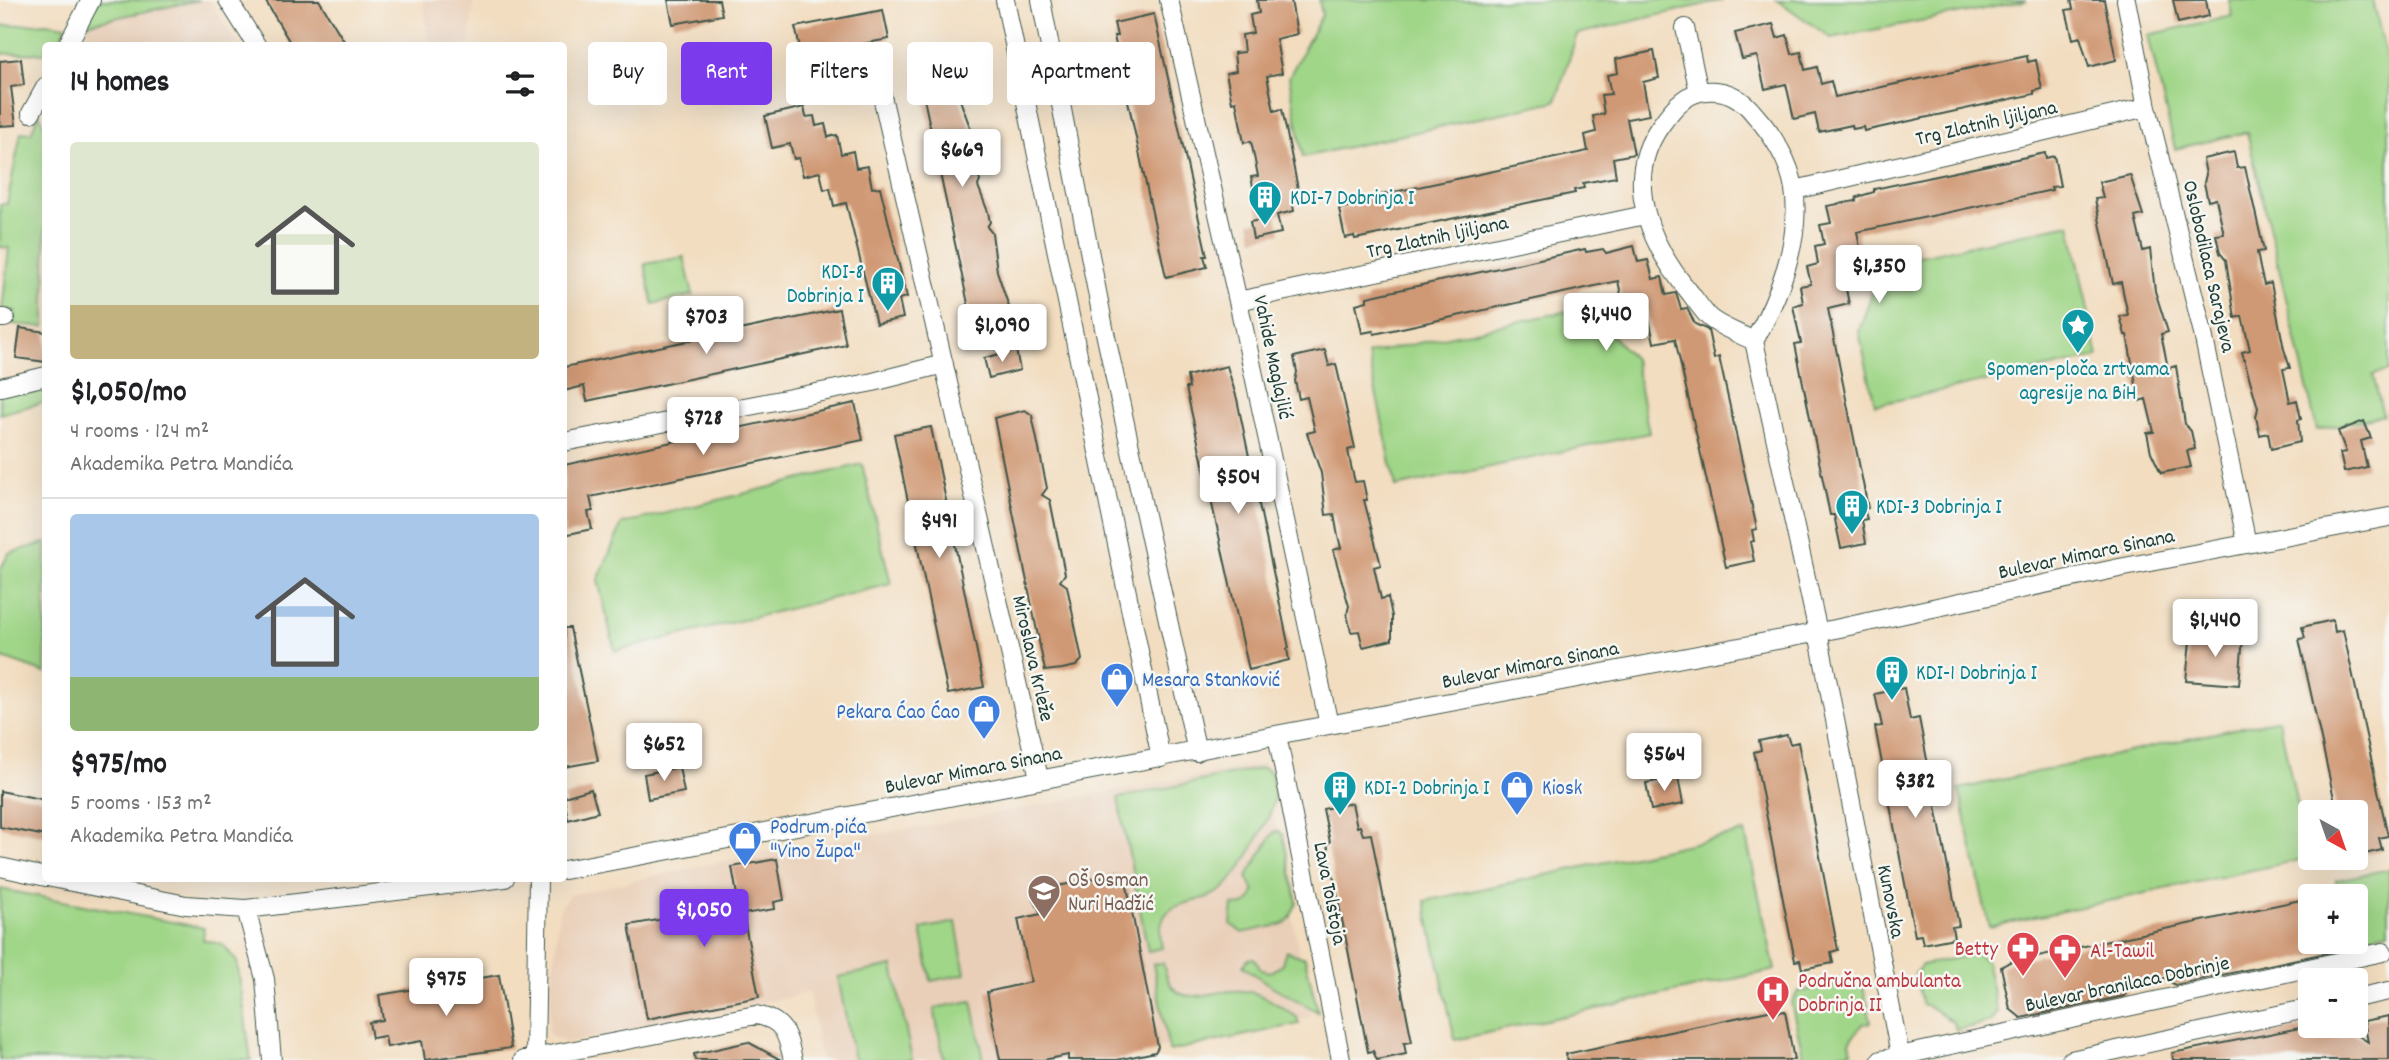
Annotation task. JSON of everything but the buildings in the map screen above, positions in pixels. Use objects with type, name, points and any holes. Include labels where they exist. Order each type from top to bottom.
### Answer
[{"type":"street","points":[[69,42],[91,0]]},
{"type":"street","points":[[228,0],[254,42]]},
{"type":"street","points":[[1005,0],[1161,758]]},
{"type":"street","points":[[1041,0],[1104,328],[1197,752]]},
{"type":"street","name":"Vahide Maglajlić","points":[[1169,0],[1238,301],[1329,725]]},
{"type":"street","name":"Oslobodilaca Sarajeva","points":[[2126,0],[2147,107],[2202,329],[2247,544]]},
{"type":"street","points":[[1685,28],[1699,92]]},
{"type":"street","points":[[1754,341],[1711,319],[1658,250],[1645,215],[1642,176],[1652,137],[1676,104],[1699,92],[1722,91],[1743,100],[1771,134],[1795,190],[1787,261],[1776,303],[1754,341],[1818,632]]},
{"type":"street","points":[[31,113],[42,93]]},
{"type":"street","name":"Miroslava Krleže","points":[[884,105],[1039,778]]},
{"type":"street","name":"Trg Zlatnih ljiljana","points":[[1795,190],[2147,107]]},
{"type":"street","name":"Trg Zlatnih ljiljana","points":[[1238,301],[1645,215]]},
{"type":"street","points":[[567,441],[873,382],[944,364]]},
{"type":"street","points":[[1,387],[42,377]]},
{"type":"street","name":"Bulevar Mimara Sinana","points":[[567,869],[1818,632],[2389,517]]},
{"type":"street","name":"Kunovska","points":[[1818,632],[1900,1055]]},
{"type":"street","name":"Lava Tolstoja","points":[[1277,735],[1341,1060]]},
{"type":"street","points":[[0,867],[42,876]]},
{"type":"street","points":[[72,882],[186,905],[246,909],[472,882]]},
{"type":"street","points":[[538,882],[529,1059],[756,1014],[773,1018],[780,1024],[787,1034],[793,1060]]},
{"type":"street","points":[[246,909],[265,979],[272,1060]]},
{"type":"street","name":"Bulevar branilaca Dobrinje","points":[[1881,1060],[2383,952]]},
{"type":"street","points":[[2368,995],[2389,991]]},
{"type":"street","points":[[2071,1060],[2298,1011]]},
{"type":"shaded area","points":[[209,0],[236,42],[88,42],[85,24]]},
{"type":"shaded area","points":[[423,0],[474,0],[469,42],[429,42]]},
{"type":"shaded area","name":"OŠ Osman Nuri Hadžić","points":[[1264,763],[1311,1017],[1100,1060],[821,1060],[809,993],[568,1043],[554,1038],[548,1032],[559,910],[569,895],[779,849],[911,829]]},
{"type":"green space","points":[[98,0],[200,0],[85,24]]},
{"type":"green space","points":[[1319,0],[1723,0],[1577,34],[1556,101],[1303,157],[1289,77],[1322,15]]},
{"type":"green space","points":[[1777,0],[2026,0],[2026,1],[1831,38]]},
{"type":"green space","points":[[2229,0],[2373,0],[2389,70],[2389,371],[2373,375],[2383,415],[2317,430],[2247,132],[2175,149],[2148,35],[2232,16]]},
{"type":"green space","points":[[47,23],[67,26],[58,42],[42,42],[42,53],[0,54],[0,26]]},
{"type":"green space","points":[[39,113],[42,120],[42,327],[13,324],[15,311],[2,310],[9,248],[0,247],[0,204],[7,204],[21,132],[31,133]]},
{"type":"green space","points":[[2070,224],[2098,357],[1875,405],[1859,331],[1882,264]]},
{"type":"green space","points":[[684,257],[693,295],[653,304],[645,264]]},
{"type":"green space","points":[[1586,307],[1634,359],[1649,433],[1396,487],[1368,354]]},
{"type":"green space","points":[[0,381],[42,386],[42,403],[0,414]]},
{"type":"green space","points":[[862,464],[891,584],[615,651],[598,580],[622,524]]},
{"type":"green space","points":[[42,544],[42,672],[0,657],[0,570],[9,553]]},
{"type":"green space","points":[[2279,719],[2298,810],[2298,860],[1989,927],[1959,789]]},
{"type":"green space","points":[[1262,768],[1271,772],[1274,799],[1267,820],[1246,860],[1223,889],[1169,911],[1163,919],[1160,931],[1162,948],[1148,951],[1118,798]]},
{"type":"green space","points":[[1279,831],[1283,835],[1297,902],[1290,918],[1284,924],[1242,933],[1231,924],[1233,905],[1244,905],[1252,898],[1254,890],[1247,877],[1274,832]]},
{"type":"green space","points":[[1745,832],[1775,970],[1455,1040],[1425,901]]},
{"type":"green space","points":[[2389,869],[2389,932],[2368,936],[2368,884],[2337,884],[2336,880]]},
{"type":"green space","points":[[0,889],[204,928],[203,940],[222,944],[237,961],[251,1060],[0,1060]]},
{"type":"green space","points":[[956,922],[965,974],[931,981],[921,929]]},
{"type":"green space","points":[[1286,951],[1305,958],[1318,1012],[1268,984],[1243,966],[1248,959],[1254,958],[1261,970],[1270,972],[1281,966]]},
{"type":"green space","points":[[1977,954],[1986,960],[1997,1012],[1990,1022],[1956,1030],[1954,1023],[1927,1005],[1922,1005],[1915,973],[1922,965]]},
{"type":"green space","points":[[1163,963],[1168,980],[1175,990],[1183,995],[1250,992],[1297,1017],[1299,1024],[1169,1051],[1153,964]]},
{"type":"green space","points":[[893,966],[912,1060],[854,1060],[838,977]]},
{"type":"green space","points":[[1856,980],[1863,986],[1871,1022],[1862,1024],[1850,1042],[1852,1051],[1812,1059],[1803,1054],[1791,1003],[1798,992]]},
{"type":"green space","points":[[972,1001],[984,1060],[944,1060],[934,1008]]},
{"type":"place","name":"KDI-7 Dobrinja I","points":[[1265,227]]},
{"type":"place","name":"KDI-8 Dobrinja I","points":[[888,313]]},
{"type":"place","name":"Spomen-ploča zrtvama agresije na BiH","points":[[2078,355]]},
{"type":"place","name":"KDI-3 Dobrinja I","points":[[1852,536]]},
{"type":"place","name":"KDI-1 Dobrinja I","points":[[1892,702]]},
{"type":"place","name":"Mesara Stanković","points":[[1117,709]]},
{"type":"place","name":"Pekara Ćao Ćao","points":[[984,741]]},
{"type":"place","name":"KDI-2 Dobrinja I","points":[[1340,817]]},
{"type":"place","name":"Kiosk","points":[[1517,817]]},
{"type":"place","name":"Podrum pića \"Vino Župa\"","points":[[745,868]]},
{"type":"place","name":"OŠ Osman Nuri Hadžić","points":[[1044,921]]},
{"type":"place","name":"Betty","points":[[2023,978]]},
{"type":"place","name":"Al-Tawil","points":[[2065,980]]},
{"type":"place","name":"Područna ambulanta Dobrinja II","points":[[1773,1022]]}]
